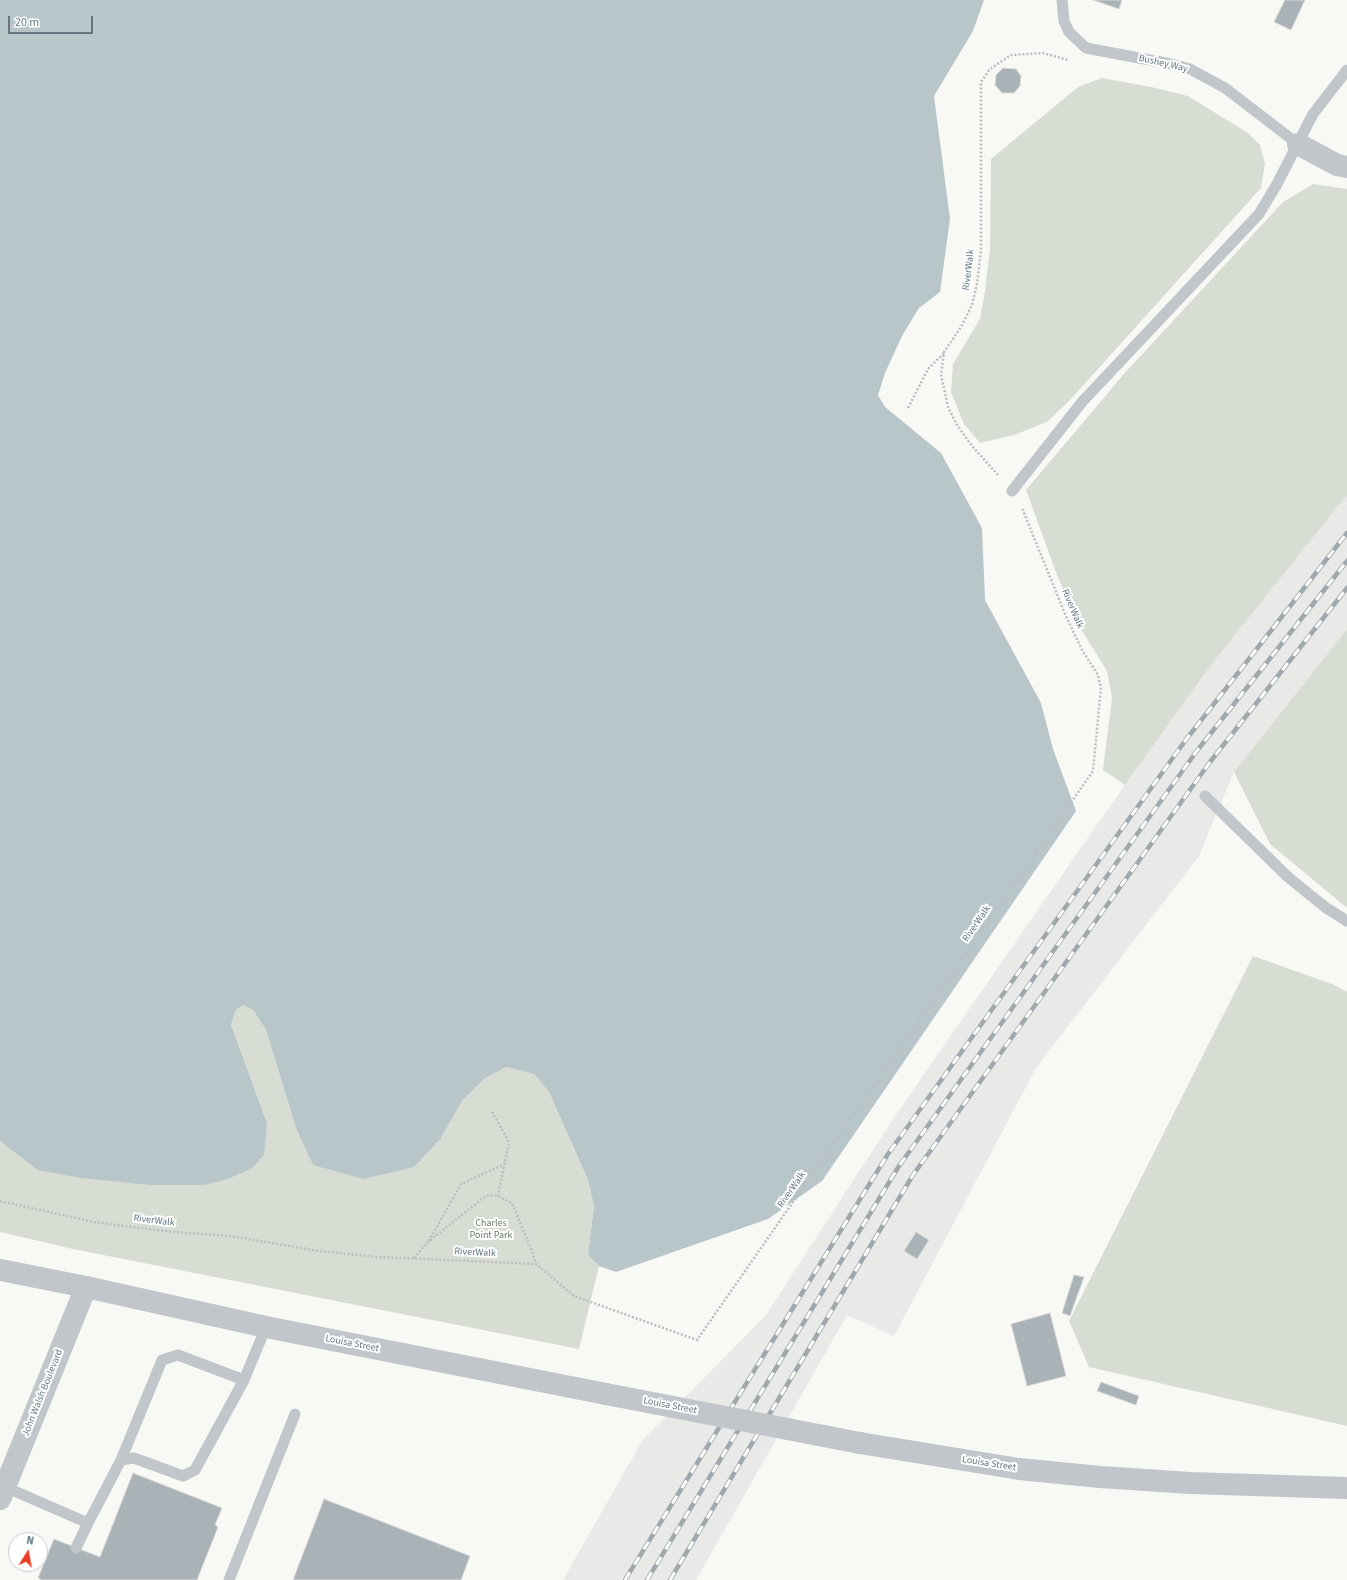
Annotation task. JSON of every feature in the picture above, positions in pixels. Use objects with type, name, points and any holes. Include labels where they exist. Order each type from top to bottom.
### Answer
[{"type":"street","points":[[1298,144],[1337,164],[1347,167]]},
{"type":"street","name":"Louisa Street","points":[[0,1270],[86,1287],[266,1327],[860,1443],[1019,1468],[1100,1477],[1190,1483],[1347,1488]]},
{"type":"street","name":"John Walsh Boulevard","points":[[3,1493],[86,1287]]},
{"type":"lane","name":"Bushey Way","points":[[1062,0],[1064,21],[1069,32],[1086,48],[1190,69],[1225,88],[1298,144]]},
{"type":"lane","points":[[1012,491],[1082,402],[1259,214],[1313,114],[1347,70]]},
{"type":"lane","points":[[1205,796],[1288,877],[1324,907],[1347,920]]},
{"type":"lane","points":[[120,1460],[134,1458],[183,1476],[195,1470],[244,1380],[266,1327]]},
{"type":"lane","points":[[76,1548],[120,1460],[162,1360],[178,1355],[244,1380]]},
{"type":"lane","points":[[229,1580],[295,1414]]},
{"type":"lane","points":[[3,1493],[88,1523]]},
{"type":"path","name":"RiverWalk","points":[[0,1201],[94,1222],[174,1232],[230,1236],[319,1252],[536,1264],[574,1296],[698,1340],[1093,772],[1101,688],[1095,668],[1082,650],[1020,504],[1012,491],[972,446],[948,407],[941,375],[944,352],[961,327],[972,305],[977,284],[981,250],[981,82],[990,69],[1011,55],[1044,53],[1073,62]]},
{"type":"path","points":[[908,408],[928,369],[944,352]]},
{"type":"path","points":[[492,1112],[509,1142],[498,1196]]},
{"type":"path","points":[[427,1243],[461,1184],[505,1164]]},
{"type":"path","points":[[414,1258],[427,1243],[483,1198],[489,1195],[498,1196],[512,1203],[536,1264]]},
{"type":"shaded area","points":[[0,0],[984,0],[973,31],[934,96],[950,219],[940,292],[919,308],[902,336],[885,373],[878,395],[885,407],[941,453],[982,528],[985,600],[1041,703],[1053,749],[1076,811],[822,1181],[768,1219],[616,1272],[599,1266],[588,1255],[594,1206],[588,1180],[549,1092],[534,1074],[506,1067],[484,1079],[462,1101],[441,1138],[414,1167],[363,1179],[313,1165],[296,1128],[266,1030],[253,1010],[243,1005],[236,1010],[231,1025],[267,1123],[264,1155],[252,1168],[228,1179],[204,1185],[150,1185],[81,1178],[38,1170],[0,1141]]},
{"type":"shaded area","points":[[1347,495],[1347,629],[1234,772],[1199,856],[1036,1068],[894,1336],[847,1315],[696,1580],[563,1580],[642,1441],[766,1315],[893,1119],[1103,816],[1211,665]]},
{"type":"green space","points":[[1102,78],[1151,87],[1188,96],[1248,133],[1260,145],[1265,164],[1261,188],[1070,400],[1047,422],[1014,435],[980,443],[964,424],[951,392],[953,364],[980,319],[985,291],[990,249],[991,159],[1078,87]]},
{"type":"green space","points":[[1313,184],[1347,189],[1347,495],[1211,665],[1125,785],[1103,770],[1112,698],[1107,671],[1082,631],[1057,575],[1026,490],[1123,375],[1283,202]]},
{"type":"green space","points":[[1347,629],[1347,908],[1270,844],[1234,772]]},
{"type":"green space","points":[[1253,956],[1332,984],[1347,992],[1347,1426],[1089,1367],[1069,1321]]},
{"type":"green space","name":"Charles Point Park","points":[[243,1005],[253,1010],[266,1030],[296,1128],[441,1138],[462,1101],[484,1079],[506,1067],[534,1074],[549,1092],[588,1180],[594,1206],[588,1255],[599,1266],[579,1349],[73,1249],[0,1232],[0,1141],[11,1149],[267,1123],[231,1025],[236,1010]]},
{"type":"building","points":[[1093,0],[1122,0],[1119,9]]},
{"type":"building","points":[[1285,0],[1305,0],[1291,30],[1274,22]]},
{"type":"building","points":[[1003,68],[1016,69],[1021,76],[1020,86],[1014,93],[1002,93],[995,85],[996,75]]},
{"type":"building","points":[[916,1232],[929,1240],[917,1259],[904,1251]]},
{"type":"building","points":[[1074,1275],[1084,1277],[1070,1316],[1062,1313]]},
{"type":"building","points":[[1050,1313],[1066,1376],[1027,1386],[1011,1324]]},
{"type":"building","points":[[1101,1382],[1139,1396],[1136,1405],[1097,1391]]},
{"type":"building","points":[[133,1473],[222,1508],[215,1525],[218,1527],[197,1580],[42,1580],[38,1578],[40,1572],[48,1572],[48,1554],[54,1539],[100,1557]]},
{"type":"building","points":[[324,1499],[470,1556],[461,1580],[293,1580]]},
{"type":"railway","points":[[625,1580],[888,1154],[1185,741],[1347,533]]},
{"type":"railway","points":[[647,1580],[899,1166],[1196,752],[1347,561]]},
{"type":"railway","points":[[670,1580],[913,1175],[1210,762],[1347,588]]}]
